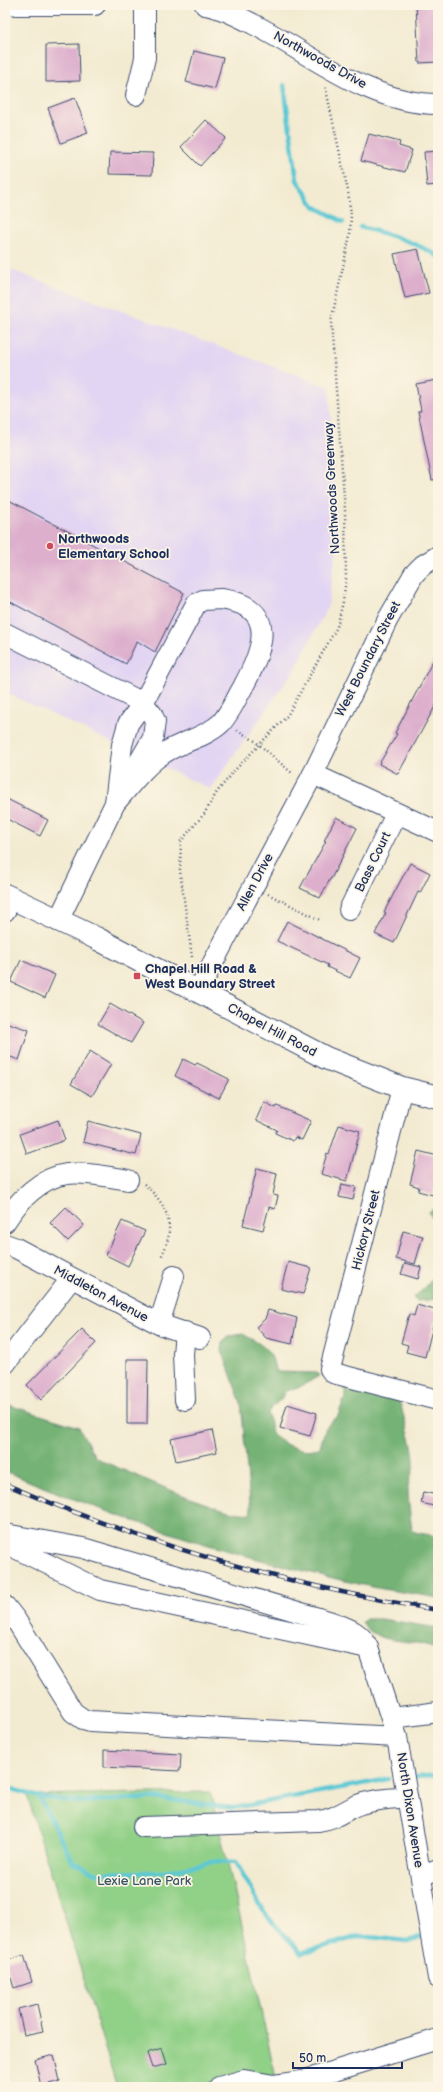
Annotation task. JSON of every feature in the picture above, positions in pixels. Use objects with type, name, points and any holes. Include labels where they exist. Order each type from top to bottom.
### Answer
[{"type":"main road","name":"Chapel Hill Road","points":[[7,902],[58,921],[198,991],[326,1058],[402,1088],[438,1097]]},
{"type":"street","points":[[16,5],[95,5]]},
{"type":"street","points":[[136,95],[145,58],[145,5]]},
{"type":"street","name":"Northwoods Drive","points":[[205,5],[232,14],[279,37],[338,73],[374,90],[412,102],[438,104]]},
{"type":"street","name":"West Boundary Street","points":[[313,774],[361,670],[404,588],[423,565],[438,556]]},
{"type":"street","points":[[221,599],[240,603],[248,607],[255,615],[262,633],[260,652],[229,712],[212,730],[177,746],[156,758],[115,803],[124,734],[133,716],[143,703],[196,604],[200,601],[221,599]]},
{"type":"street","points":[[5,633],[143,703],[152,714],[155,721],[153,738],[115,803],[58,921]]},
{"type":"street","points":[[313,774],[396,814],[438,832]]},
{"type":"street","name":"Allen Drive","points":[[198,991],[313,774]]},
{"type":"street","name":"Bass Court","points":[[349,910],[396,814]]},
{"type":"street","name":"Hickory Street","points":[[402,1088],[334,1354],[331,1372],[438,1400]]},
{"type":"street","points":[[5,1222],[15,1206],[26,1196],[54,1177],[78,1174],[128,1180]]},
{"type":"street","name":"Middleton Avenue","points":[[5,1244],[16,1248],[71,1279],[159,1324],[193,1335],[183,1354],[185,1400]]},
{"type":"street","points":[[159,1324],[174,1276]]},
{"type":"street","points":[[5,1364],[71,1279]]},
{"type":"street","name":"North Dixon Avenue","points":[[5,1534],[82,1548],[332,1622],[359,1634],[368,1648],[392,1718],[397,1737],[407,1797],[429,1872],[438,1978]]},
{"type":"street","points":[[5,1543],[100,1590],[368,1648]]},
{"type":"street","points":[[5,1606],[16,1620],[73,1712],[83,1719],[90,1721],[397,1737]]},
{"type":"street","points":[[392,1718],[438,1712]]},
{"type":"street","points":[[143,1827],[318,1822],[332,1819],[355,1806],[380,1800],[407,1797]]},
{"type":"street","points":[[219,2087],[244,2080],[274,2085],[302,2081],[438,2039]]},
{"type":"path","name":"Northwoods Greenway","points":[[192,957],[180,871],[181,840],[204,814],[217,792],[234,771],[261,746],[287,716],[337,627],[343,602],[346,579],[343,474],[331,322],[350,235],[351,214],[338,142],[324,84]]},
{"type":"path","points":[[238,731],[248,736],[261,746],[293,774]]},
{"type":"path","points":[[265,893],[320,920]]},
{"type":"path","points":[[128,1180],[142,1182],[159,1198],[164,1206],[169,1229],[164,1251],[161,1257]]},
{"type":"shaded area","points":[[5,268],[329,387],[338,539],[328,606],[295,669],[210,789],[5,692]]},
{"type":"green space","points":[[438,1205],[438,1228],[429,1212]]},
{"type":"green space","points":[[438,1270],[438,1299],[417,1301],[413,1298],[426,1287]]},
{"type":"green space","points":[[243,1334],[267,1350],[278,1372],[317,1373],[319,1376],[298,1388],[285,1391],[281,1399],[271,1408],[268,1413],[272,1432],[287,1445],[308,1450],[320,1447],[326,1427],[338,1416],[345,1398],[345,1386],[397,1400],[401,1405],[414,1457],[414,1466],[408,1487],[412,1527],[413,1531],[432,1535],[438,1538],[438,1598],[363,1585],[272,1563],[181,1537],[92,1506],[5,1471],[5,1404],[79,1427],[95,1457],[104,1462],[201,1502],[239,1513],[251,1513],[241,1403],[222,1350],[222,1342],[229,1336]]},
{"type":"green space","points":[[366,1619],[381,1619],[438,1628],[438,1650],[419,1643],[387,1639],[377,1635],[369,1630],[362,1622]]},
{"type":"green space","name":"Lexie Lane Park","points":[[210,1792],[233,1885],[278,2087],[117,2087],[27,1795]]},
{"type":"building","points":[[416,5],[438,5],[438,62],[419,63]]},
{"type":"building","points":[[79,44],[80,81],[46,82],[46,45]]},
{"type":"building","points":[[194,51],[223,58],[215,89],[186,82]]},
{"type":"building","points":[[75,98],[88,133],[61,143],[48,108]]},
{"type":"building","points":[[206,120],[226,138],[200,166],[181,147]]},
{"type":"building","points":[[369,134],[400,142],[399,146],[412,150],[405,172],[361,161]]},
{"type":"building","points":[[438,151],[438,185],[427,186],[424,152]]},
{"type":"building","points":[[110,152],[153,153],[152,175],[109,174]]},
{"type":"building","points":[[418,249],[429,293],[405,298],[394,254]]},
{"type":"building","points":[[437,380],[438,479],[432,480],[418,411],[421,411],[416,384]]},
{"type":"building","name":"Northwoods Elementary School","points":[[5,498],[184,593],[155,652],[137,641],[126,664],[5,599]]},
{"type":"building","points":[[438,651],[438,701],[398,774],[379,764],[397,734],[395,733]]},
{"type":"building","points":[[5,798],[48,820],[40,836],[5,818]]},
{"type":"building","points":[[336,817],[357,828],[320,898],[300,888],[326,841],[324,841]]},
{"type":"building","points":[[410,863],[430,873],[420,893],[418,892],[394,943],[375,934],[386,913],[384,912]]},
{"type":"building","points":[[287,921],[360,958],[350,978],[327,967],[328,965],[277,941]]},
{"type":"building","points":[[21,960],[55,975],[45,998],[11,982]]},
{"type":"building","points":[[110,1004],[143,1023],[131,1043],[98,1024]]},
{"type":"building","points":[[5,1022],[29,1030],[19,1060],[5,1055]]},
{"type":"building","points":[[90,1051],[111,1064],[92,1096],[71,1084]]},
{"type":"building","points":[[183,1059],[195,1065],[197,1063],[229,1079],[219,1098],[175,1076]]},
{"type":"building","points":[[264,1102],[311,1121],[302,1140],[295,1137],[293,1141],[275,1133],[277,1130],[256,1120]]},
{"type":"building","points":[[58,1120],[65,1140],[27,1154],[20,1134]]},
{"type":"building","points":[[88,1121],[141,1135],[136,1155],[83,1142]]},
{"type":"building","points":[[339,1125],[360,1131],[347,1181],[321,1174],[327,1153],[329,1154]]},
{"type":"building","points":[[418,1151],[438,1156],[438,1174],[433,1195],[418,1191],[419,1187],[410,1184]]},
{"type":"building","points":[[257,1168],[277,1173],[273,1195],[278,1196],[275,1209],[269,1207],[263,1230],[243,1225]]},
{"type":"building","points":[[342,1184],[356,1187],[353,1200],[339,1197]]},
{"type":"building","points":[[66,1207],[84,1225],[68,1241],[50,1223]]},
{"type":"building","points":[[122,1221],[145,1231],[128,1266],[106,1255]]},
{"type":"building","points":[[403,1231],[423,1236],[415,1264],[396,1259]]},
{"type":"building","points":[[288,1262],[311,1268],[303,1294],[281,1289]]},
{"type":"building","points":[[405,1263],[421,1267],[418,1279],[401,1274]]},
{"type":"building","points":[[417,1305],[438,1311],[438,1323],[434,1322],[425,1357],[406,1352],[408,1345],[401,1343],[409,1314],[414,1316]]},
{"type":"building","points":[[268,1310],[297,1318],[292,1344],[266,1338],[256,1327],[265,1319]]},
{"type":"building","points":[[82,1329],[96,1343],[41,1400],[27,1385]]},
{"type":"building","points":[[127,1359],[148,1359],[147,1424],[127,1424]]},
{"type":"building","points":[[287,1404],[317,1413],[310,1436],[280,1428]]},
{"type":"building","points":[[212,1430],[217,1452],[176,1461],[171,1439]]},
{"type":"building","points":[[423,1492],[438,1495],[438,1507],[421,1503]]},
{"type":"building","points":[[104,1750],[181,1754],[180,1771],[104,1767]]},
{"type":"building","points":[[24,1955],[32,1982],[14,1988],[6,1961]]},
{"type":"building","points":[[37,2004],[43,2031],[24,2035],[18,2009]]},
{"type":"building","points":[[162,2048],[167,2064],[152,2068],[147,2053]]},
{"type":"building","points":[[54,2055],[60,2081],[41,2086],[35,2060]]},
{"type":"waterway","points":[[284,85],[297,180],[314,206],[343,222]]},
{"type":"waterway","points":[[360,227],[400,238],[438,256]]},
{"type":"waterway","points":[[416,1777],[438,1775]]},
{"type":"waterway","points":[[5,1787],[35,1796],[76,1802],[156,1798],[233,1808],[389,1779]]},
{"type":"waterway","points":[[39,1797],[73,1862],[97,1873],[159,1872],[200,1865],[211,1861],[236,1862],[265,1914],[301,1953],[360,1936],[407,1941],[421,1937]]},
{"type":"railway","points":[[5,1484],[110,1526],[218,1560],[327,1589],[438,1610]]},
{"type":"place","name":"Northwoods Elementary School","points":[[50,546]]},
{"type":"place","name":"Chapel Hill Road & West Boundary Street","points":[[137,976]]}]
